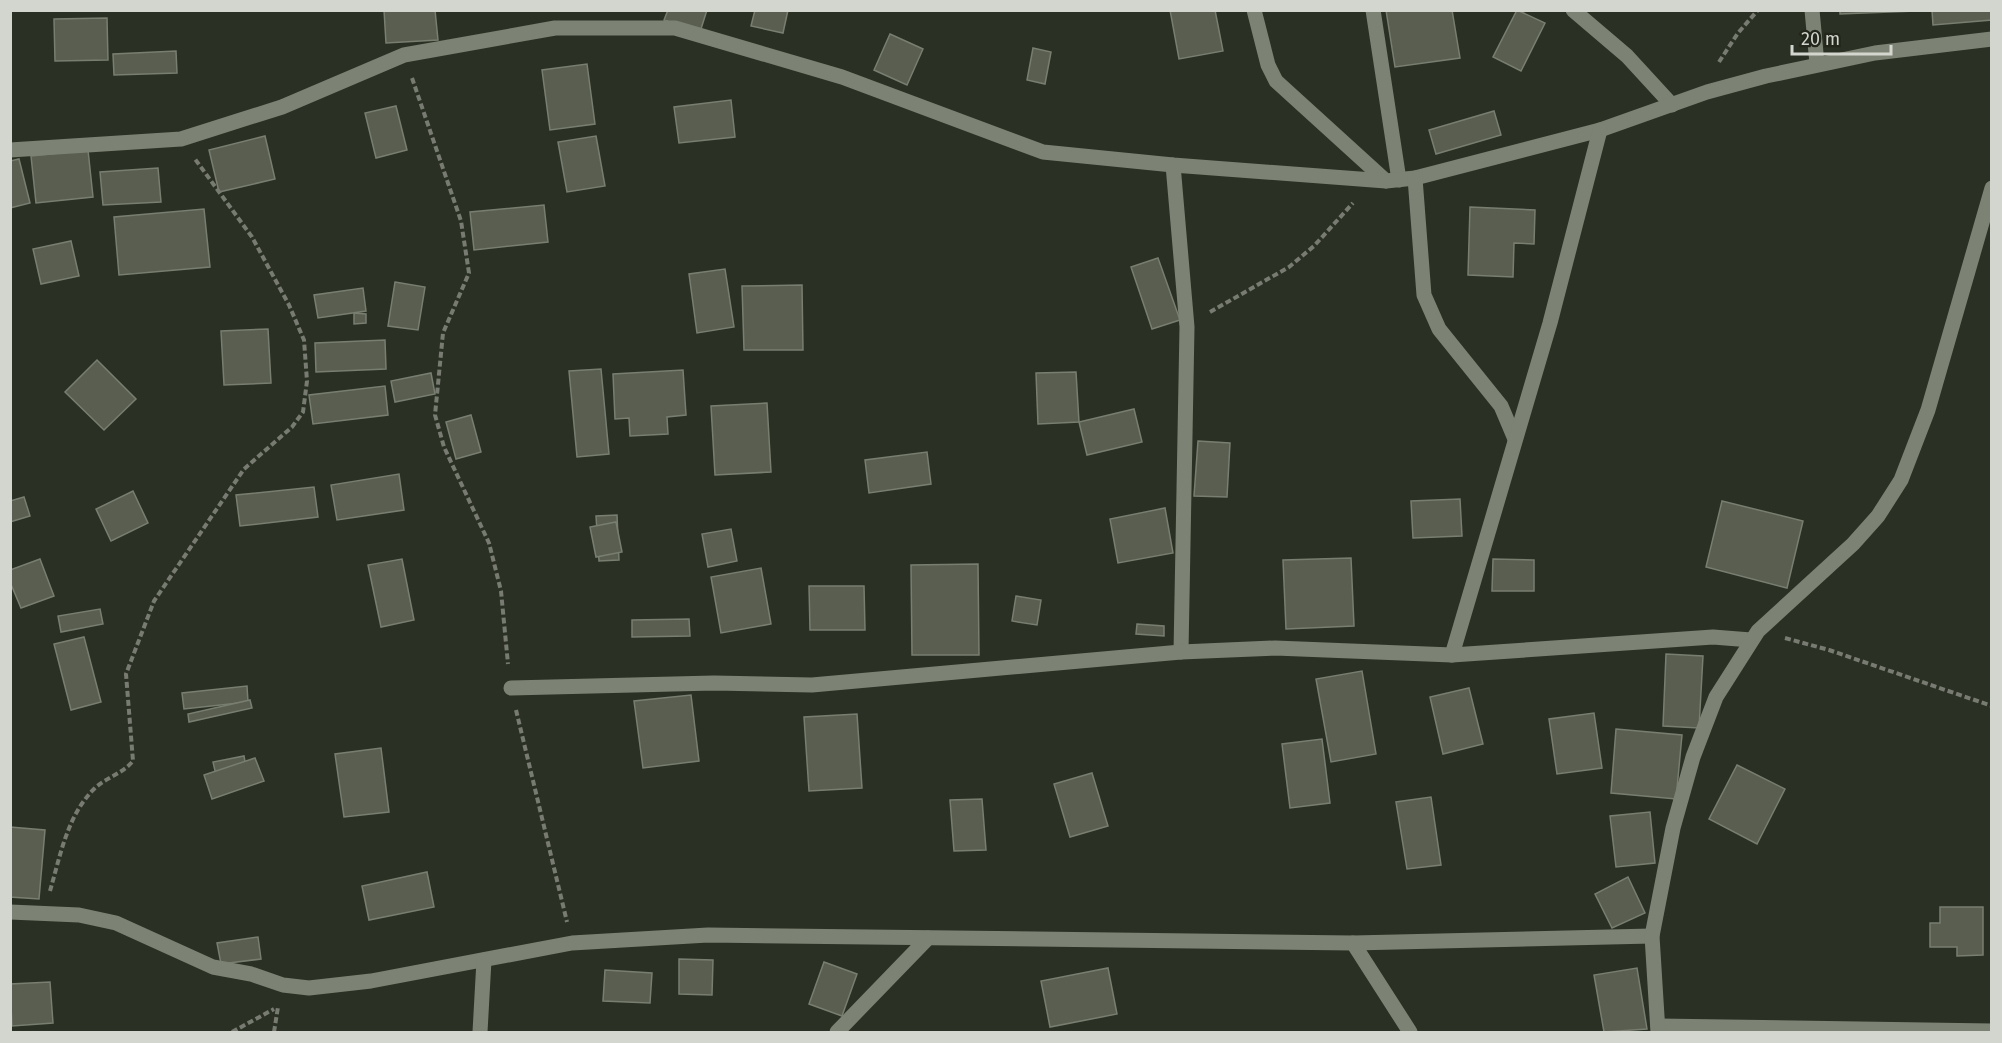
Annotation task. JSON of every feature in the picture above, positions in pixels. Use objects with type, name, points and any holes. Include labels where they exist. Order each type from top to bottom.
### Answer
[{"type":"street","points":[[1254,10],[1268,65],[1276,81],[1400,179]]},
{"type":"street","points":[[1373,10],[1400,179],[1424,295],[1439,329],[1501,406],[1515,439]]},
{"type":"street","points":[[1573,10],[1627,56],[1672,105]]},
{"type":"street","points":[[1812,10],[1817,64]]},
{"type":"street","points":[[10,150],[181,139],[282,107],[404,55],[555,28],[675,28],[842,77],[1043,152],[1173,165],[1370,180],[1400,179],[1600,130],[1707,92],[1817,64],[1875,53],[1992,39]]},
{"type":"street","points":[[1452,655],[1550,323],[1600,130]]},
{"type":"street","points":[[1173,165],[1187,327],[1181,652]]},
{"type":"street","points":[[1991,189],[1928,410],[1901,480],[1878,516],[1853,544],[1754,636],[1716,697],[1693,757],[1673,828],[1652,936],[1658,1029],[1992,1031]]},
{"type":"street","points":[[511,688],[714,683],[812,685],[1181,652],[1275,648],[1452,655],[1754,636]]},
{"type":"street","points":[[10,912],[79,915],[116,923],[213,967],[251,974],[283,986],[309,988],[371,981],[572,943],[708,935],[1353,943],[1652,936]]},
{"type":"street","points":[[837,1032],[928,938]]},
{"type":"street","points":[[1353,943],[1410,1032]]},
{"type":"street","points":[[480,1032],[484,960]]},
{"type":"path","points":[[1707,92],[1718,63],[1738,33],[1758,10]]},
{"type":"path","points":[[404,55],[461,221],[469,273],[443,333],[435,415],[444,447],[489,543],[501,591],[511,688],[572,943]]},
{"type":"path","points":[[44,912],[71,825],[92,791],[105,779],[124,772],[133,761],[126,674],[154,601],[244,469],[292,427],[303,412],[307,381],[304,340],[252,237],[181,139]]},
{"type":"path","points":[[1187,327],[1289,267],[1314,246],[1345,214],[1370,180]]},
{"type":"path","points":[[1754,636],[1829,650],[1992,706]]},
{"type":"path","points":[[232,1032],[278,1007]]},
{"type":"building","points":[[384,10],[435,10],[438,40],[386,43]]},
{"type":"building","points":[[668,10],[707,10],[700,32],[664,20]]},
{"type":"building","points":[[755,10],[788,10],[783,33],[751,26]]},
{"type":"building","points":[[1170,10],[1215,10],[1223,51],[1179,59]]},
{"type":"building","points":[[1386,10],[1452,10],[1460,58],[1395,67]]},
{"type":"building","points":[[1517,10],[1545,23],[1521,71],[1493,57]]},
{"type":"building","points":[[1840,10],[1915,10],[1915,11],[1840,14]]},
{"type":"building","points":[[1932,10],[1992,10],[1992,20],[1933,25]]},
{"type":"building","points":[[107,18],[108,60],[55,61],[54,19]]},
{"type":"building","points":[[890,34],[923,49],[907,85],[874,70]]},
{"type":"building","points":[[1033,48],[1051,52],[1045,84],[1027,80]]},
{"type":"building","points":[[176,51],[177,73],[114,75],[113,54]]},
{"type":"building","points":[[587,64],[595,124],[550,130],[542,70]]},
{"type":"building","points":[[731,100],[735,137],[679,143],[674,107]]},
{"type":"building","points":[[396,106],[407,150],[376,158],[365,113]]},
{"type":"building","points":[[1494,111],[1501,135],[1436,154],[1429,130]]},
{"type":"building","points":[[265,136],[275,179],[219,192],[209,150]]},
{"type":"building","points":[[596,136],[605,186],[567,192],[558,142]]},
{"type":"building","points":[[88,150],[93,197],[36,203],[31,156]]},
{"type":"building","points":[[19,159],[30,203],[10,208],[10,161]]},
{"type":"building","points":[[158,168],[161,202],[103,205],[100,172]]},
{"type":"building","points":[[544,205],[548,242],[474,250],[470,212]]},
{"type":"building","points":[[1470,207],[1535,210],[1534,244],[1514,243],[1513,277],[1468,275]]},
{"type":"building","points":[[204,209],[210,267],[119,275],[114,217]]},
{"type":"building","points":[[71,241],[79,276],[41,284],[33,249]]},
{"type":"building","points":[[1158,258],[1180,320],[1152,329],[1131,267]]},
{"type":"building","points":[[725,269],[734,327],[697,333],[689,274]]},
{"type":"building","points":[[395,282],[425,287],[418,330],[388,326]]},
{"type":"building","points":[[802,285],[803,350],[744,350],[742,286]]},
{"type":"building","points":[[363,288],[366,311],[318,318],[314,295]]},
{"type":"building","points":[[354,313],[366,314],[366,323],[354,324]]},
{"type":"building","points":[[268,329],[271,383],[224,385],[221,331]]},
{"type":"building","points":[[385,340],[386,369],[316,372],[315,343]]},
{"type":"building","points":[[97,360],[136,399],[104,430],[65,392]]},
{"type":"building","points":[[601,369],[609,454],[577,457],[569,371]]},
{"type":"building","points":[[683,370],[686,415],[667,417],[668,434],[630,436],[629,418],[615,419],[613,374]]},
{"type":"building","points":[[1076,372],[1079,422],[1038,424],[1036,373]]},
{"type":"building","points":[[431,373],[435,394],[395,402],[391,381]]},
{"type":"building","points":[[385,386],[388,415],[313,424],[309,395]]},
{"type":"building","points":[[767,403],[771,472],[715,475],[711,406]]},
{"type":"building","points":[[1134,409],[1142,442],[1087,455],[1079,422]]},
{"type":"building","points":[[471,415],[481,452],[456,459],[446,422]]},
{"type":"building","points":[[1198,441],[1230,443],[1227,497],[1194,496]]},
{"type":"building","points":[[927,452],[931,484],[869,493],[865,460]]},
{"type":"building","points":[[399,474],[404,510],[337,520],[331,485]]},
{"type":"building","points":[[314,487],[318,517],[240,526],[236,495]]},
{"type":"building","points":[[133,491],[148,523],[111,541],[96,509]]},
{"type":"building","points":[[24,497],[30,516],[10,522],[10,501]]},
{"type":"building","points":[[1460,499],[1462,536],[1413,538],[1411,501]]},
{"type":"building","points":[[1722,501],[1803,521],[1787,588],[1706,567]]},
{"type":"building","points":[[1165,508],[1173,553],[1118,563],[1110,519]]},
{"type":"building","points":[[617,515],[619,560],[599,561],[596,516]]},
{"type":"building","points":[[616,522],[622,552],[596,557],[590,527]]},
{"type":"building","points":[[731,529],[737,561],[708,567],[702,534]]},
{"type":"building","points":[[1351,558],[1354,626],[1286,629],[1283,560]]},
{"type":"building","points":[[40,559],[54,596],[21,608],[10,582],[10,570]]},
{"type":"building","points":[[402,559],[414,620],[381,627],[368,565]]},
{"type":"building","points":[[1493,559],[1534,560],[1534,591],[1492,591]]},
{"type":"building","points":[[978,564],[979,655],[912,655],[911,565]]},
{"type":"building","points":[[761,568],[771,624],[721,633],[711,577]]},
{"type":"building","points":[[809,586],[864,586],[865,630],[810,630]]},
{"type":"building","points":[[1016,596],[1041,600],[1037,625],[1012,621]]},
{"type":"building","points":[[100,609],[103,624],[61,632],[58,616]]},
{"type":"building","points":[[689,619],[690,636],[632,637],[632,620]]},
{"type":"building","points":[[1137,624],[1164,626],[1164,636],[1136,634]]},
{"type":"building","points":[[84,637],[101,702],[71,710],[54,644]]},
{"type":"building","points":[[1666,654],[1703,656],[1699,728],[1663,726]]},
{"type":"building","points":[[1362,671],[1376,754],[1331,762],[1316,679]]},
{"type":"building","points":[[247,686],[248,702],[184,709],[182,693]]},
{"type":"building","points":[[1469,688],[1483,744],[1443,754],[1430,697]]},
{"type":"building","points":[[691,695],[699,761],[643,768],[634,701]]},
{"type":"building","points":[[250,700],[252,708],[189,722],[188,714]]},
{"type":"building","points":[[1594,713],[1602,768],[1557,774],[1549,719]]},
{"type":"building","points":[[857,714],[862,788],[809,791],[804,717]]},
{"type":"building","points":[[1616,729],[1682,735],[1676,799],[1611,793]]},
{"type":"building","points":[[1322,739],[1330,803],[1290,808],[1282,744]]},
{"type":"building","points":[[381,748],[389,812],[344,817],[335,754]]},
{"type":"building","points":[[244,756],[248,779],[218,784],[213,762]]},
{"type":"building","points":[[255,758],[264,781],[212,799],[204,775]]},
{"type":"building","points":[[1737,765],[1785,789],[1757,844],[1709,819]]},
{"type":"building","points":[[1092,773],[1108,826],[1070,837],[1054,784]]},
{"type":"building","points":[[1431,797],[1441,865],[1407,869],[1396,802]]},
{"type":"building","points":[[982,799],[986,850],[954,851],[950,800]]},
{"type":"building","points":[[1650,812],[1655,863],[1616,867],[1610,816]]},
{"type":"building","points":[[10,827],[45,830],[39,899],[10,897]]},
{"type":"building","points":[[427,872],[434,907],[369,920],[362,886]]},
{"type":"building","points":[[1628,877],[1645,913],[1612,928],[1595,894]]},
{"type":"building","points":[[1940,907],[1983,907],[1983,955],[1957,956],[1957,947],[1930,947],[1930,923],[1940,923]]},
{"type":"building","points":[[258,937],[261,959],[221,964],[217,943]]},
{"type":"building","points":[[679,959],[713,960],[712,995],[679,994]]},
{"type":"building","points":[[824,962],[857,974],[842,1016],[809,1004]]},
{"type":"building","points":[[1108,968],[1117,1014],[1050,1027],[1041,981]]},
{"type":"building","points":[[1637,968],[1647,1029],[1604,1032],[1594,975]]},
{"type":"building","points":[[605,970],[652,973],[650,1003],[603,1001]]},
{"type":"building","points":[[50,982],[53,1023],[12,1026],[10,984]]}]
